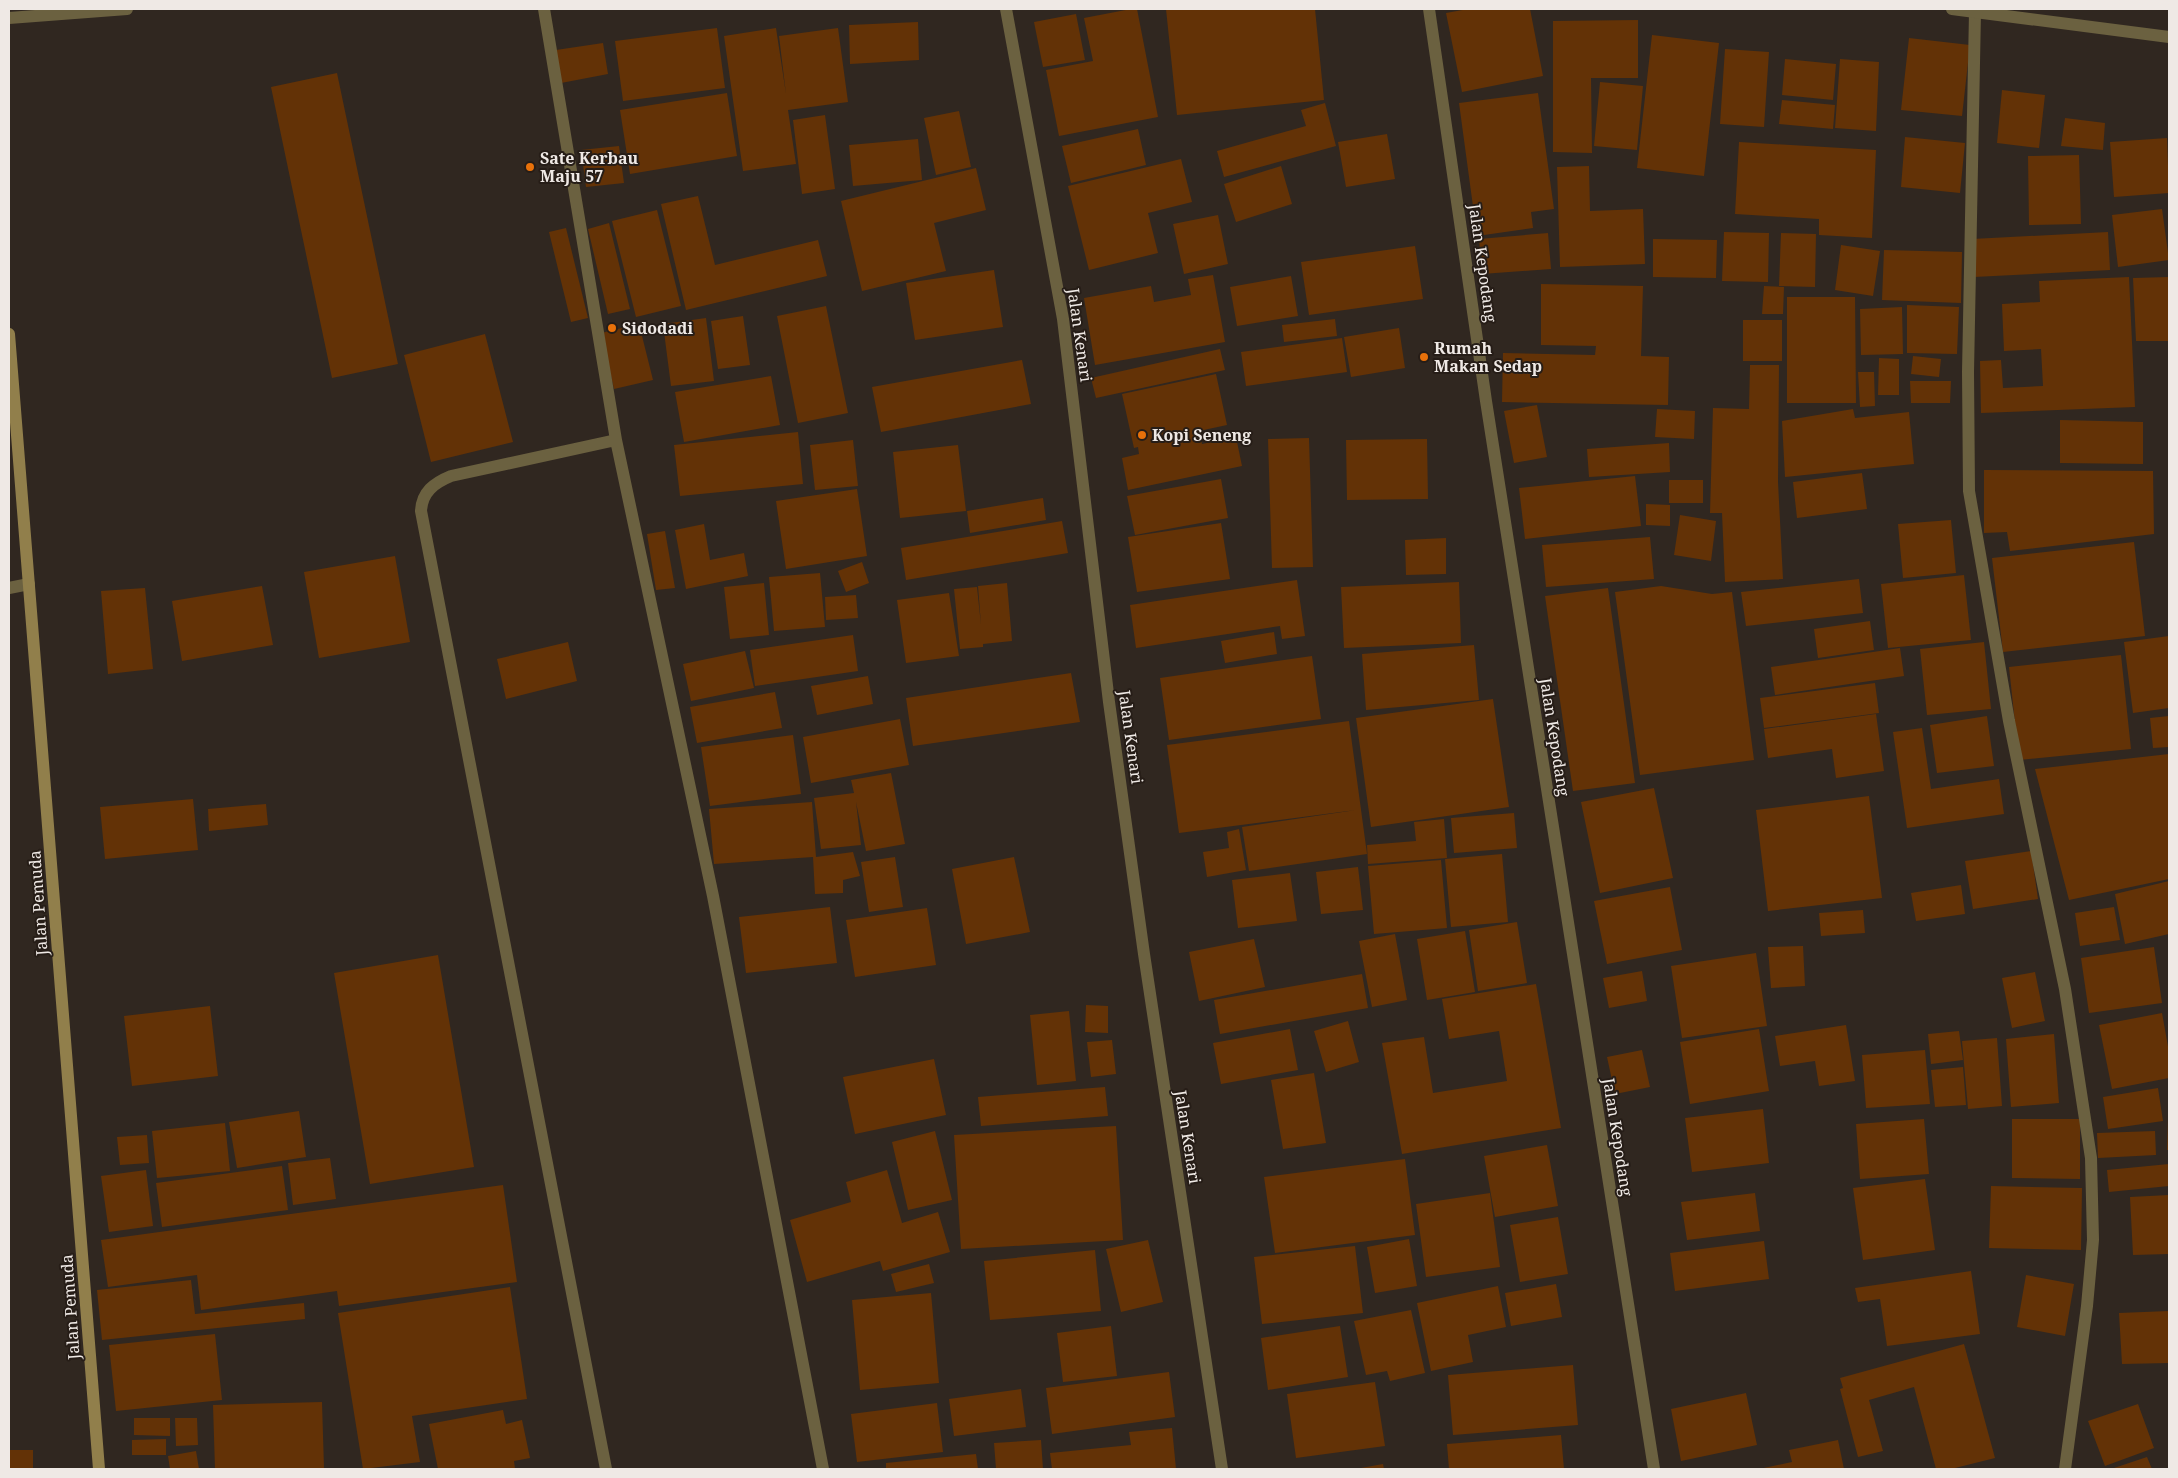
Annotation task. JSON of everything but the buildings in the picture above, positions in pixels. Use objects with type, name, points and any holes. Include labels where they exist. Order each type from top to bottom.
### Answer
[{"type":"main road","name":"Jalan Pemuda","points":[[9,334],[99,1469]]},
{"type":"street","points":[[9,18],[127,9]]},
{"type":"street","points":[[544,9],[616,440],[713,896],[823,1469]]},
{"type":"street","name":"Jalan Kenari","points":[[1006,9],[1063,319],[1108,692],[1141,935],[1222,1469]]},
{"type":"street","name":"Jalan Kepodang","points":[[1430,9],[1486,400],[1654,1469]]},
{"type":"street","points":[[1952,9],[2169,37]]},
{"type":"street","points":[[1975,12],[1968,372],[1969,490],[2007,712],[2064,989],[2091,1158],[2092,1249],[2087,1306],[2065,1469]]},
{"type":"street","points":[[606,1469],[421,511],[421,502],[428,490],[437,482],[451,476],[616,440]]},
{"type":"street","points":[[9,588],[29,584]]},
{"type":"place","name":"Sate Kerbau Maju 57","points":[[530,167]]},
{"type":"place","name":"Sidodadi","points":[[612,328]]},
{"type":"place","name":"Rumah Makan Sedap","points":[[1424,357]]},
{"type":"place","name":"Kopi Seneng","points":[[1142,435]]}]
